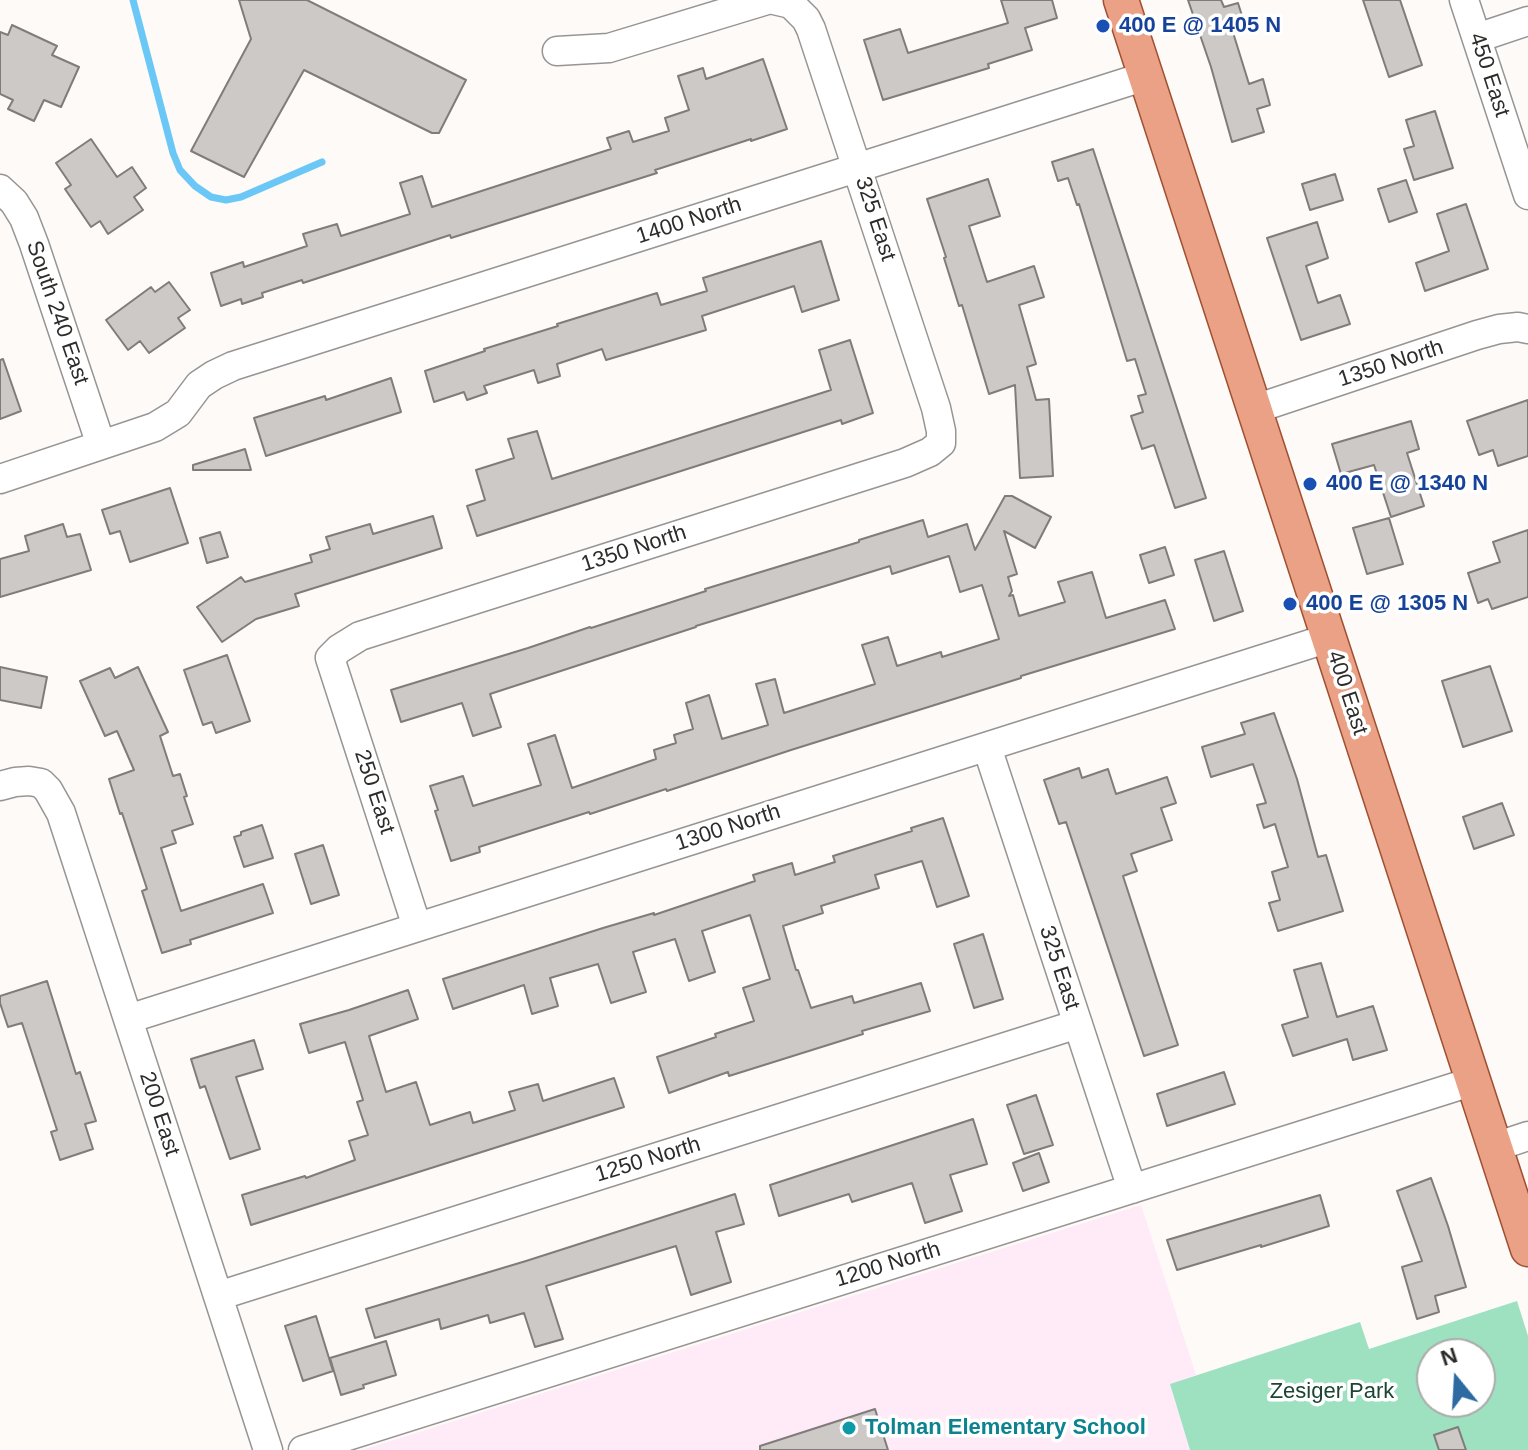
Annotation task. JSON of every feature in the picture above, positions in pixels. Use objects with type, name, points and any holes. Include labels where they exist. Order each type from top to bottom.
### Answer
[{"type":"main road","name":"400 East","points":[[1121,0],[1528,1249]]},
{"type":"street","name":"450 East","points":[[1464,0],[1528,195]]},
{"type":"street","points":[[557,51],[609,48],[778,1]]},
{"type":"street","name":"325 East","points":[[778,1],[806,19],[811,29],[936,408],[941,443]]},
{"type":"street","points":[[1477,38],[1528,21]]},
{"type":"street","name":"1400 North","points":[[0,479],[155,427],[186,405],[199,385],[233,366],[1146,76]]},
{"type":"street","name":"South 240 East","points":[[0,189],[14,202],[24,218],[101,445]]},
{"type":"street","name":"1350 North","points":[[1255,409],[1477,335],[1499,329],[1528,329]]},
{"type":"street","name":"1350 North","points":[[330,658],[360,636],[905,463],[930,452],[941,443]]},
{"type":"street","name":"1300 North","points":[[128,1019],[1329,638]]},
{"type":"street","name":"250 East","points":[[330,658],[417,927]]},
{"type":"street","name":"325 East","points":[[987,747],[1132,1189]]},
{"type":"street","name":"200 East","points":[[0,786],[15,782],[41,783],[61,813],[268,1450]]},
{"type":"street","name":"1250 North","points":[[218,1296],[1078,1024]]},
{"type":"street","name":"1200 North","points":[[303,1450],[1474,1081]]},
{"type":"street","points":[[1495,1147],[1528,1136]]},
{"type":"shaded area","points":[[1141,1205],[1196,1375],[1170,1384],[1190,1450],[362,1450]]},
{"type":"green space","name":"Zesiger Park","points":[[1517,1301],[1528,1336],[1528,1450],[1190,1450],[1170,1384],[1360,1322],[1369,1349]]},
{"type":"building","points":[[239,0],[307,0],[466,80],[439,133],[432,133],[304,70],[244,177],[191,151],[251,39]]},
{"type":"building","points":[[1001,0],[1052,0],[1057,18],[1025,28],[1032,50],[988,64],[989,68],[883,100],[864,40],[900,29],[908,53],[1008,23]]},
{"type":"building","points":[[1188,0],[1221,0],[1224,7],[1238,3],[1244,22],[1231,26],[1249,84],[1263,79],[1270,105],[1257,109],[1264,132],[1232,142]]},
{"type":"building","points":[[1363,0],[1400,0],[1422,65],[1389,77]]},
{"type":"building","points":[[12,25],[57,46],[52,55],[79,67],[61,107],[44,100],[34,121],[8,109],[13,100],[0,94],[0,32],[8,35]]},
{"type":"building","points":[[763,59],[787,129],[451,238],[450,235],[303,283],[302,280],[262,293],[263,297],[242,304],[241,299],[221,306],[211,273],[243,262],[244,267],[307,246],[303,234],[337,224],[341,236],[410,214],[400,183],[422,176],[432,207],[611,149],[607,138],[629,131],[633,142],[669,131],[665,118],[689,110],[678,76],[703,68],[706,79]]},
{"type":"building","points":[[1435,111],[1453,168],[1414,180],[1404,149],[1414,146],[1406,120]]},
{"type":"building","points":[[91,139],[117,177],[132,167],[146,188],[134,197],[143,210],[108,234],[100,221],[91,227],[65,189],[71,185],[56,163]]},
{"type":"building","points":[[1093,149],[1206,498],[1175,508],[1154,445],[1142,449],[1131,416],[1143,412],[1138,396],[1146,394],[1135,359],[1127,361],[1079,204],[1068,178],[1058,181],[1052,162]]},
{"type":"building","points":[[1335,174],[1343,200],[1310,210],[1302,184]]},
{"type":"building","points":[[988,179],[1000,216],[969,226],[987,282],[1034,266],[1044,297],[1019,305],[1036,364],[1027,367],[1036,400],[1049,399],[1053,476],[1020,478],[1015,385],[989,394],[927,199]]},
{"type":"building","points":[[1406,180],[1417,212],[1389,222],[1378,189]]},
{"type":"building","points":[[1466,204],[1488,269],[1425,291],[1416,263],[1449,251],[1437,214]]},
{"type":"building","points":[[1317,222],[1328,258],[1306,266],[1318,303],[1340,295],[1350,324],[1301,340],[1267,238]]},
{"type":"building","points":[[821,241],[839,300],[802,312],[794,286],[702,316],[706,330],[606,360],[602,349],[557,364],[560,376],[538,383],[534,370],[484,386],[487,393],[467,400],[464,392],[434,402],[425,371],[557,324],[657,293],[661,305],[707,291],[703,278]]},
{"type":"building","points":[[169,282],[190,310],[178,318],[185,328],[149,353],[140,341],[128,350],[106,320],[151,287],[155,292]]},
{"type":"building","points":[[850,340],[873,413],[842,424],[841,420],[477,536],[467,506],[485,500],[476,470],[514,458],[508,439],[537,431],[552,479],[831,390],[819,350]]},
{"type":"building","points":[[3,359],[21,411],[0,419],[0,360]]},
{"type":"building","points":[[391,378],[401,412],[266,456],[254,418],[325,396],[326,400]]},
{"type":"building","points":[[1528,400],[1528,456],[1498,466],[1493,450],[1479,455],[1467,421]]},
{"type":"building","points":[[1411,421],[1419,449],[1407,453],[1424,506],[1391,517],[1374,465],[1341,474],[1332,444]]},
{"type":"building","points":[[245,449],[251,470],[193,470],[193,465]]},
{"type":"building","points":[[170,488],[188,543],[130,562],[120,531],[110,534],[102,510]]},
{"type":"building","points":[[1005,496],[1012,496],[1051,517],[1035,548],[1004,531],[1017,574],[1008,577],[1012,591],[1009,596],[1013,595],[1019,616],[1065,602],[1058,582],[1092,572],[1106,618],[1165,600],[1175,629],[667,791],[479,847],[480,852],[451,861],[430,786],[463,776],[473,806],[541,785],[528,744],[555,735],[572,788],[656,759],[654,750],[676,743],[674,735],[693,729],[686,703],[709,695],[722,739],[768,725],[756,684],[775,679],[784,713],[875,684],[862,645],[888,637],[897,666],[941,652],[942,657],[999,639],[982,585],[960,592],[949,556],[892,574],[890,566],[490,694],[501,727],[473,736],[462,703],[401,722],[391,690],[923,520],[928,537],[967,524],[975,550]]},
{"type":"building","points":[[433,516],[442,548],[295,594],[299,606],[256,619],[222,642],[197,607],[241,577],[245,582],[312,562],[310,555],[330,549],[326,537],[370,524],[373,534]]},
{"type":"building","points":[[1389,518],[1403,564],[1367,574],[1353,528]]},
{"type":"building","points":[[63,524],[67,537],[80,534],[91,570],[0,597],[0,559],[29,551],[25,536]]},
{"type":"building","points":[[1528,530],[1528,597],[1492,609],[1488,599],[1478,603],[1468,573],[1500,562],[1493,542]]},
{"type":"building","points":[[220,532],[228,557],[207,563],[200,538]]},
{"type":"building","points":[[1165,547],[1174,575],[1149,583],[1140,555]]},
{"type":"building","points":[[1224,551],[1243,611],[1214,621],[1195,560]]},
{"type":"building","points":[[227,655],[250,721],[216,733],[212,722],[203,725],[184,670]]},
{"type":"building","points":[[1490,666],[1512,731],[1463,747],[1442,681]]},
{"type":"building","points":[[0,667],[47,677],[41,708],[0,700]]},
{"type":"building","points":[[138,667],[168,732],[160,736],[173,776],[180,774],[193,824],[172,831],[176,843],[161,848],[181,911],[263,884],[273,913],[190,940],[191,944],[162,953],[142,891],[147,889],[109,779],[134,770],[117,731],[105,736],[80,681],[110,668],[115,678]]},
{"type":"building","points":[[1274,713],[1297,779],[1318,857],[1326,855],[1343,911],[1278,931],[1269,903],[1280,900],[1272,872],[1288,867],[1275,824],[1264,828],[1257,805],[1266,803],[1253,764],[1211,777],[1202,747],[1245,734],[1241,723]]},
{"type":"building","points":[[1079,768],[1082,778],[1108,769],[1116,794],[1167,777],[1176,803],[1161,808],[1172,840],[1131,854],[1137,871],[1123,876],[1178,1045],[1144,1056],[1066,822],[1059,824],[1044,780]]},
{"type":"building","points":[[1502,803],[1514,835],[1474,849],[1463,817]]},
{"type":"building","points":[[943,818],[969,896],[937,907],[922,861],[875,875],[879,888],[821,906],[823,913],[783,926],[811,1008],[852,996],[854,1003],[921,983],[930,1011],[669,1093],[657,1057],[754,1021],[743,988],[770,979],[750,915],[702,931],[715,972],[689,981],[675,939],[633,952],[646,992],[611,1003],[598,964],[550,978],[558,1006],[532,1014],[524,985],[453,1009],[443,979],[654,915],[755,881],[753,875],[792,863],[795,875],[835,862],[833,856]]},
{"type":"building","points":[[262,825],[273,858],[244,867],[234,837]]},
{"type":"building","points":[[323,845],[339,895],[311,904],[295,854]]},
{"type":"building","points":[[983,934],[1003,999],[974,1008],[954,944]]},
{"type":"building","points":[[1321,963],[1337,1017],[1373,1006],[1387,1050],[1353,1060],[1347,1039],[1293,1056],[1282,1025],[1308,1017],[1294,970]]},
{"type":"building","points":[[47,981],[76,1074],[80,1072],[96,1121],[85,1124],[93,1149],[60,1160],[51,1132],[57,1130],[22,1023],[8,1027],[0,1003],[0,996]]},
{"type":"building","points":[[408,990],[418,1019],[369,1036],[386,1092],[416,1082],[430,1125],[470,1112],[473,1123],[515,1110],[509,1092],[538,1084],[543,1101],[614,1078],[624,1107],[251,1225],[242,1195],[306,1178],[355,1160],[349,1141],[368,1135],[357,1102],[363,1100],[345,1042],[309,1053],[300,1024]]},
{"type":"building","points":[[254,1040],[263,1069],[236,1077],[260,1149],[230,1159],[205,1086],[200,1088],[191,1059]]},
{"type":"building","points":[[1224,1072],[1235,1104],[1167,1126],[1157,1094]]},
{"type":"building","points":[[1036,1095],[1053,1145],[1024,1154],[1007,1105]]},
{"type":"building","points":[[973,1119],[987,1164],[950,1175],[962,1211],[925,1223],[912,1183],[852,1202],[849,1194],[779,1216],[770,1185]]},
{"type":"building","points":[[1039,1153],[1049,1182],[1023,1191],[1013,1163]]},
{"type":"building","points":[[1431,1178],[1466,1287],[1435,1296],[1439,1312],[1417,1319],[1402,1267],[1422,1261],[1397,1191]]},
{"type":"building","points":[[735,1194],[744,1224],[716,1232],[731,1282],[691,1295],[676,1246],[546,1286],[563,1339],[535,1347],[524,1313],[490,1323],[488,1315],[441,1329],[439,1319],[375,1338],[366,1309]]},
{"type":"building","points":[[1320,1195],[1329,1226],[1177,1270],[1167,1240]]},
{"type":"building","points":[[316,1316],[333,1371],[303,1381],[285,1326]]},
{"type":"building","points":[[386,1341],[396,1375],[341,1395],[330,1358]]},
{"type":"building","name":"Tolman Elementary School","points":[[875,1409],[888,1450],[760,1450],[760,1446]]},
{"type":"building","points":[[1458,1427],[1466,1450],[1439,1450],[1434,1435]]},
{"type":"waterway","points":[[133,0],[173,153],[180,170],[195,186],[211,197],[226,200],[241,197],[322,162]]},
{"type":"place","name":"400 E @ 1405 N","points":[[1103,26]]},
{"type":"place","name":"400 E @ 1340 N","points":[[1310,484]]},
{"type":"place","name":"400 E @ 1305 N","points":[[1290,604]]},
{"type":"place","name":"Tolman Elementary School","points":[[849,1428]]}]
